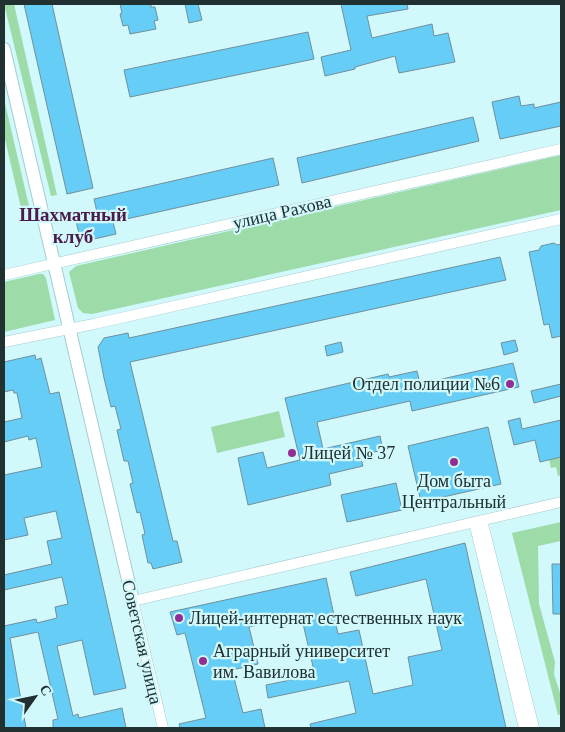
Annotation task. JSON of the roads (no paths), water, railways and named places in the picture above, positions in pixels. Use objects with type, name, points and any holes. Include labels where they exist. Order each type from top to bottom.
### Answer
[{"type":"street","name":"Советская улица","points":[[4,49],[163,728]]},
{"type":"street","name":"улица Рахова","points":[[4,275],[561,149]]},
{"type":"street","points":[[4,342],[561,219]]},
{"type":"street","points":[[133,601],[561,502]]},
{"type":"street","points":[[478,521],[524,728]]},
{"type":"street","points":[[478,521],[534,728]]},
{"type":"place","name":"Отдел полиции №6","points":[[510,384]]},
{"type":"place","name":"Лицей № 37","points":[[292,453]]},
{"type":"place","name":"Дом быта Центральный","points":[[454,462]]},
{"type":"place","name":"Лицей-интернат естественных наук","points":[[179,618]]},
{"type":"place","name":"Аграрный университет им. Вавилова","points":[[203,661]]},
{"type":"district","name":"Шахматный клуб","points":[[73,225]]}]
